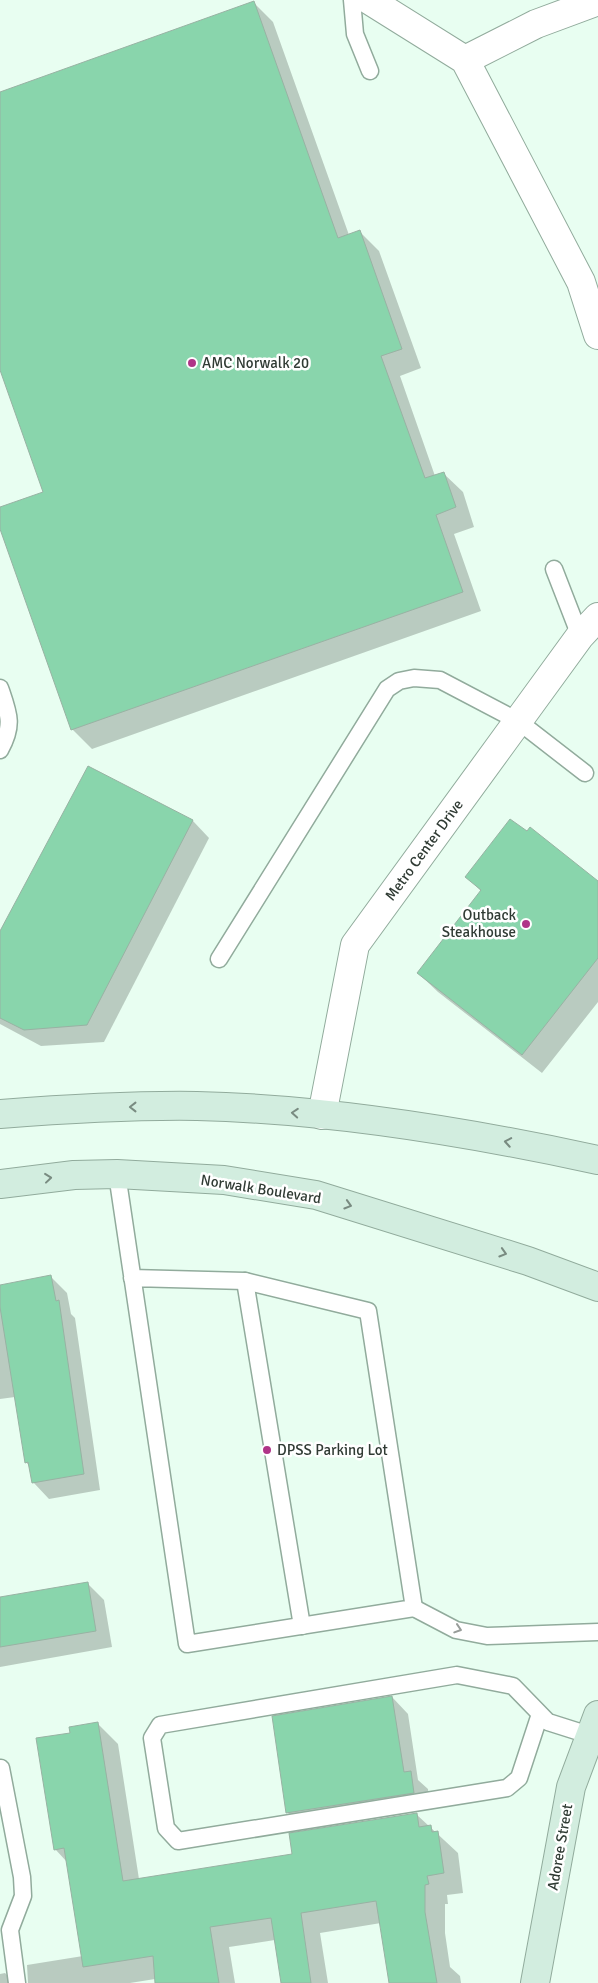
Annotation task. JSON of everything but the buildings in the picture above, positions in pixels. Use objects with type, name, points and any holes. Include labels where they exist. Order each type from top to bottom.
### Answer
[{"type":"main road","points":[[0,1114],[83,1107],[198,1106],[322,1115],[440,1130],[598,1160]]},
{"type":"main road","name":"Norwalk Boulevard","points":[[0,1184],[74,1175],[117,1174],[224,1180],[316,1195],[528,1260],[598,1287]]},
{"type":"main road","name":"Adoree Street","points":[[535,1983],[571,1788],[594,1725]]},
{"type":"street","points":[[369,0],[465,60],[581,282],[598,335]]},
{"type":"street","points":[[465,60],[536,24],[598,2]]},
{"type":"street","name":"Metro Center Drive","points":[[322,1115],[355,945],[589,627]]},
{"type":"lane","points":[[352,0],[356,34],[370,71]]},
{"type":"lane","points":[[554,569],[589,627]]},
{"type":"lane","points":[[219,958],[387,689],[399,681],[414,678],[440,680],[518,721],[585,772]]},
{"type":"lane","points":[[0,688],[10,720],[8,736],[0,750]]},
{"type":"lane","points":[[117,1174],[187,1644],[414,1608],[456,1630],[487,1636],[598,1632]]},
{"type":"lane","points":[[132,1278],[245,1281],[368,1311],[414,1608]]},
{"type":"lane","points":[[245,1281],[302,1626]]},
{"type":"lane","points":[[540,1714],[519,1778],[507,1788],[178,1841],[166,1828],[152,1738],[160,1725],[457,1675],[513,1686],[548,1722],[594,1725]]},
{"type":"lane","points":[[1,1768],[22,1877],[23,1896],[10,1930],[17,1983]]},
{"type":"place","name":"AMC Norwalk 20","points":[[192,363]]},
{"type":"place","name":"Outback Steakhouse","points":[[526,924]]},
{"type":"place","name":"DPSS Parking Lot","points":[[267,1450]]}]
